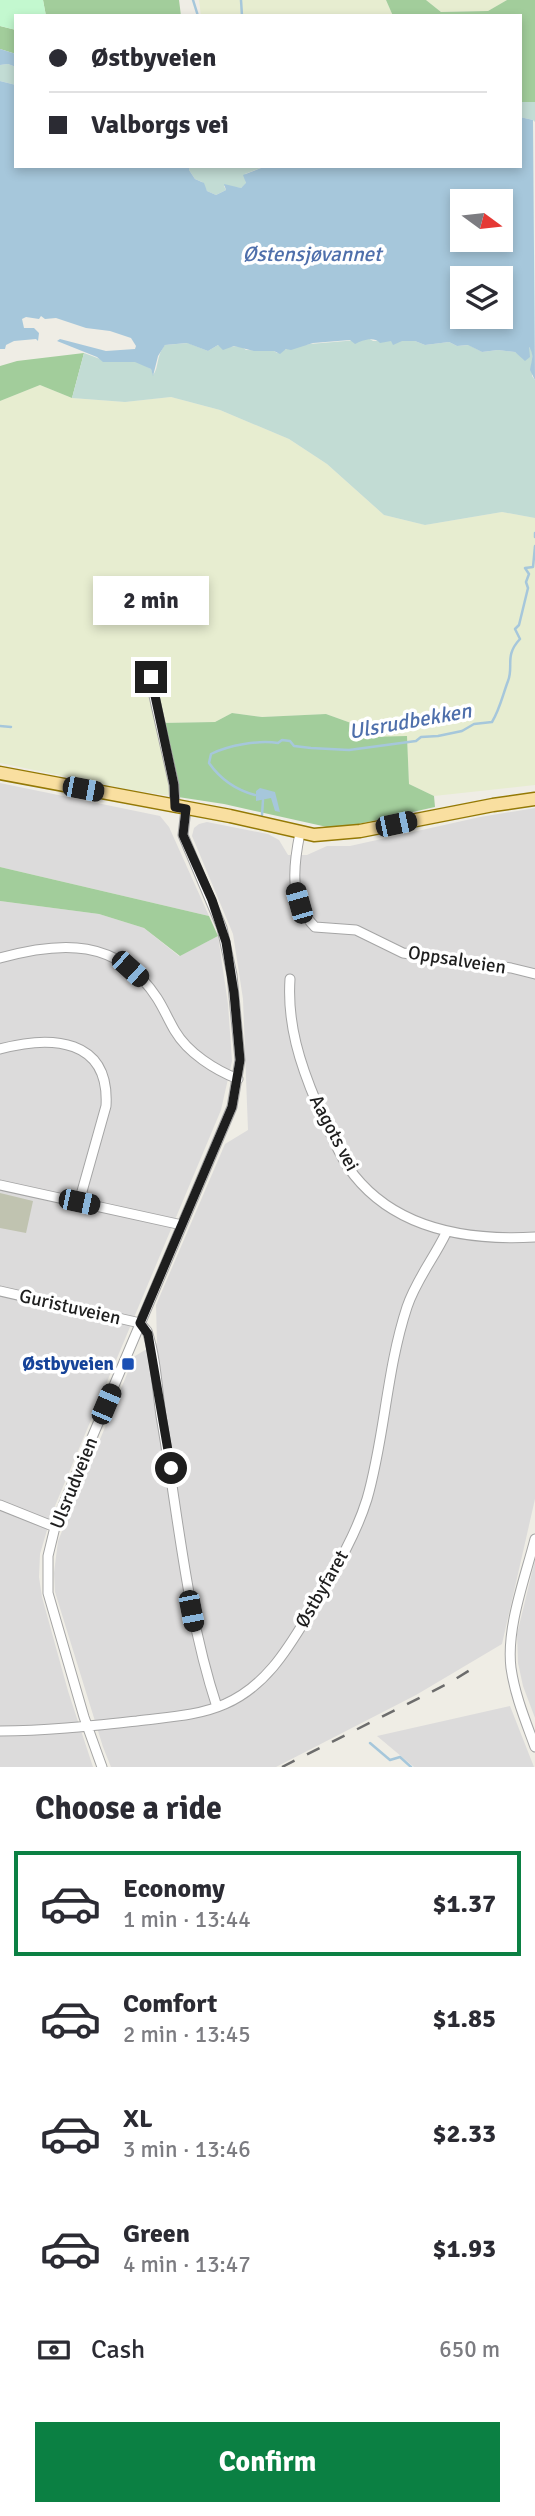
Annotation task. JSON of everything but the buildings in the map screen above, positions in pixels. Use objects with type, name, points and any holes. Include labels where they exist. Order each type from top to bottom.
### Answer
[{"type":"main road","points":[[0,772],[239,818],[300,834],[339,835],[535,799]]},
{"type":"street","name":"Ulsrudveien","points":[[102,1767],[48,1593],[48,1556],[55,1527],[232,1107],[240,1060],[226,942],[183,835],[181,808],[148,669]]},
{"type":"street","name":"Oppsalveien","points":[[300,834],[293,866],[293,881],[303,911],[316,927],[356,930],[403,953],[512,968],[535,974]]},
{"type":"street","points":[[0,958],[58,946],[94,951],[114,959],[130,969],[148,986],[181,1041],[207,1063],[238,1079]]},
{"type":"street","name":"Aagots vei","points":[[290,979],[292,1028],[296,1050],[349,1169],[363,1185],[388,1206],[446,1233],[489,1238],[535,1237]]},
{"type":"street","points":[[0,1049],[32,1042],[68,1044],[86,1054],[102,1072],[107,1093],[106,1106],[79,1202]]},
{"type":"street","points":[[0,1185],[182,1225]]},
{"type":"street","name":"Østbyfaret","points":[[0,1731],[71,1730],[180,1716],[217,1707],[253,1688],[276,1665],[350,1541],[364,1509],[372,1482],[393,1358],[407,1307],[419,1279],[438,1251],[446,1233]]},
{"type":"street","name":"Guristuveien","points":[[0,1291],[140,1323]]},
{"type":"street","points":[[140,1323],[148,1334],[191,1611],[217,1707]]},
{"type":"street","points":[[0,1505],[55,1527]]},
{"type":"street","points":[[534,1544],[511,1635],[510,1653],[514,1683],[535,1747]]},
{"type":"shaded area","points":[[199,0],[386,0],[392,14],[201,14]]},
{"type":"shaded area","points":[[426,0],[507,0],[488,11],[441,12]]},
{"type":"shaded area","points":[[0,65],[14,66],[14,84],[0,81]]},
{"type":"shaded area","points":[[522,102],[535,102],[535,122],[522,117]]},
{"type":"shaded area","points":[[261,168],[245,174],[246,184],[241,188],[224,186],[226,190],[216,195],[207,191],[189,170]]},
{"type":"shaded area","points":[[368,338],[373,341],[415,341],[425,345],[449,342],[457,346],[469,345],[482,352],[515,352],[524,358],[528,347],[532,350],[532,376],[535,380],[535,518],[502,512],[425,525],[384,515],[327,464],[289,439],[220,410],[171,397],[125,402],[72,398],[84,353],[108,362],[138,362],[151,369],[153,375],[165,345],[188,343],[208,351],[218,345],[224,348],[233,346],[277,353],[310,344]]},
{"type":"shaded area","points":[[40,385],[72,398],[125,402],[171,397],[220,410],[289,439],[327,464],[384,515],[425,525],[502,512],[535,518],[535,785],[434,796],[409,784],[407,737],[369,737],[351,723],[326,714],[262,717],[232,713],[215,722],[161,723],[178,797],[0,763],[0,401]]},
{"type":"shaded area","points":[[0,783],[160,816],[169,827],[209,916],[0,867]]},
{"type":"shaded area","points":[[535,808],[535,1499],[502,1644],[416,1695],[276,1767],[111,1767],[55,1592],[54,1573],[58,1541],[135,1356],[157,1343],[156,1305],[225,1144],[248,1130],[243,999],[233,934],[192,836],[194,828],[207,822],[268,834],[279,840],[288,855],[307,855],[327,846],[350,846],[480,817]]},
{"type":"shaded area","points":[[0,901],[99,914],[144,928],[179,956],[218,936],[228,1004],[232,1061],[221,1110],[52,1513],[40,1554],[42,1597],[68,1691],[93,1767],[0,1767]]},
{"type":"shaded area","points":[[0,1193],[33,1201],[26,1233],[0,1228]]},
{"type":"shaded area","points":[[535,1560],[535,1718],[518,1663],[517,1634]]},
{"type":"shaded area","points":[[510,1706],[534,1767],[414,1767],[377,1736]]},
{"type":"green space","points":[[0,0],[43,0],[46,14],[14,14],[14,30],[0,26]]},
{"type":"green space","points":[[43,0],[179,0],[181,14],[46,14]]},
{"type":"green space","points":[[386,0],[426,0],[441,12],[488,11],[507,0],[535,0],[535,102],[522,102],[522,14],[392,14]]},
{"type":"green space","points":[[0,26],[14,30],[14,53],[0,49]]},
{"type":"green space","points":[[84,353],[72,398],[40,385],[0,401],[0,366],[17,361]]},
{"type":"green space","points":[[232,713],[262,717],[326,714],[351,723],[369,737],[407,736],[409,784],[434,796],[435,807],[336,829],[224,804],[178,797],[161,723],[215,722]]},
{"type":"green space","points":[[0,867],[209,916],[218,936],[180,956],[144,928],[99,914],[0,901]]},
{"type":"water","points":[[0,49],[14,53],[14,66],[0,65]]},
{"type":"water","name":"Østensjøvannet","points":[[0,81],[14,84],[14,168],[190,168],[195,179],[204,183],[207,191],[216,195],[226,190],[224,184],[241,188],[246,183],[243,175],[261,168],[522,168],[522,117],[533,120],[535,380],[530,370],[532,356],[529,347],[530,357],[525,361],[515,352],[482,352],[468,345],[457,346],[449,342],[425,345],[415,341],[402,341],[393,345],[391,341],[380,343],[371,339],[355,344],[350,340],[313,343],[286,349],[280,354],[234,346],[223,350],[218,345],[208,351],[187,343],[165,345],[158,356],[153,376],[151,369],[135,362],[103,362],[57,341],[60,339],[106,351],[135,349],[131,338],[56,318],[45,319],[41,316],[39,319],[22,319],[24,328],[34,328],[39,333],[38,341],[14,341],[6,345],[5,349],[0,349]]},
{"type":"water","points":[[260,788],[275,792],[280,812],[275,811],[271,798],[256,801],[256,791]]},
{"type":"waterway","points":[[193,0],[197,14]]},
{"type":"waterway","points":[[241,0],[242,14]]},
{"type":"waterway","name":"Ulsrudbekken","points":[[255,795],[224,779],[209,763],[211,754],[235,746],[262,742],[278,743],[282,740],[290,741],[294,746],[349,750],[416,741],[421,737],[462,731],[474,724],[492,722],[510,676],[512,651],[520,639],[515,629],[519,625],[528,588],[526,582],[529,574],[525,568],[533,567],[535,546]]},
{"type":"waterway","points":[[0,726],[11,727]]},
{"type":"waterway","name":"Ulsrudbekken","points":[[262,815],[263,800]]},
{"type":"waterway","points":[[370,1743],[390,1760],[400,1757],[411,1767]]},
{"type":"railway","points":[[282,1767],[470,1670]]},
{"type":"place","name":"Østbyveien","points":[[128,1364]]},
{"type":"route","points":[[151,677],[174,785],[175,807],[186,809],[183,835],[212,900],[226,942],[240,1060],[232,1107],[140,1323],[148,1334],[171,1468]]}]
